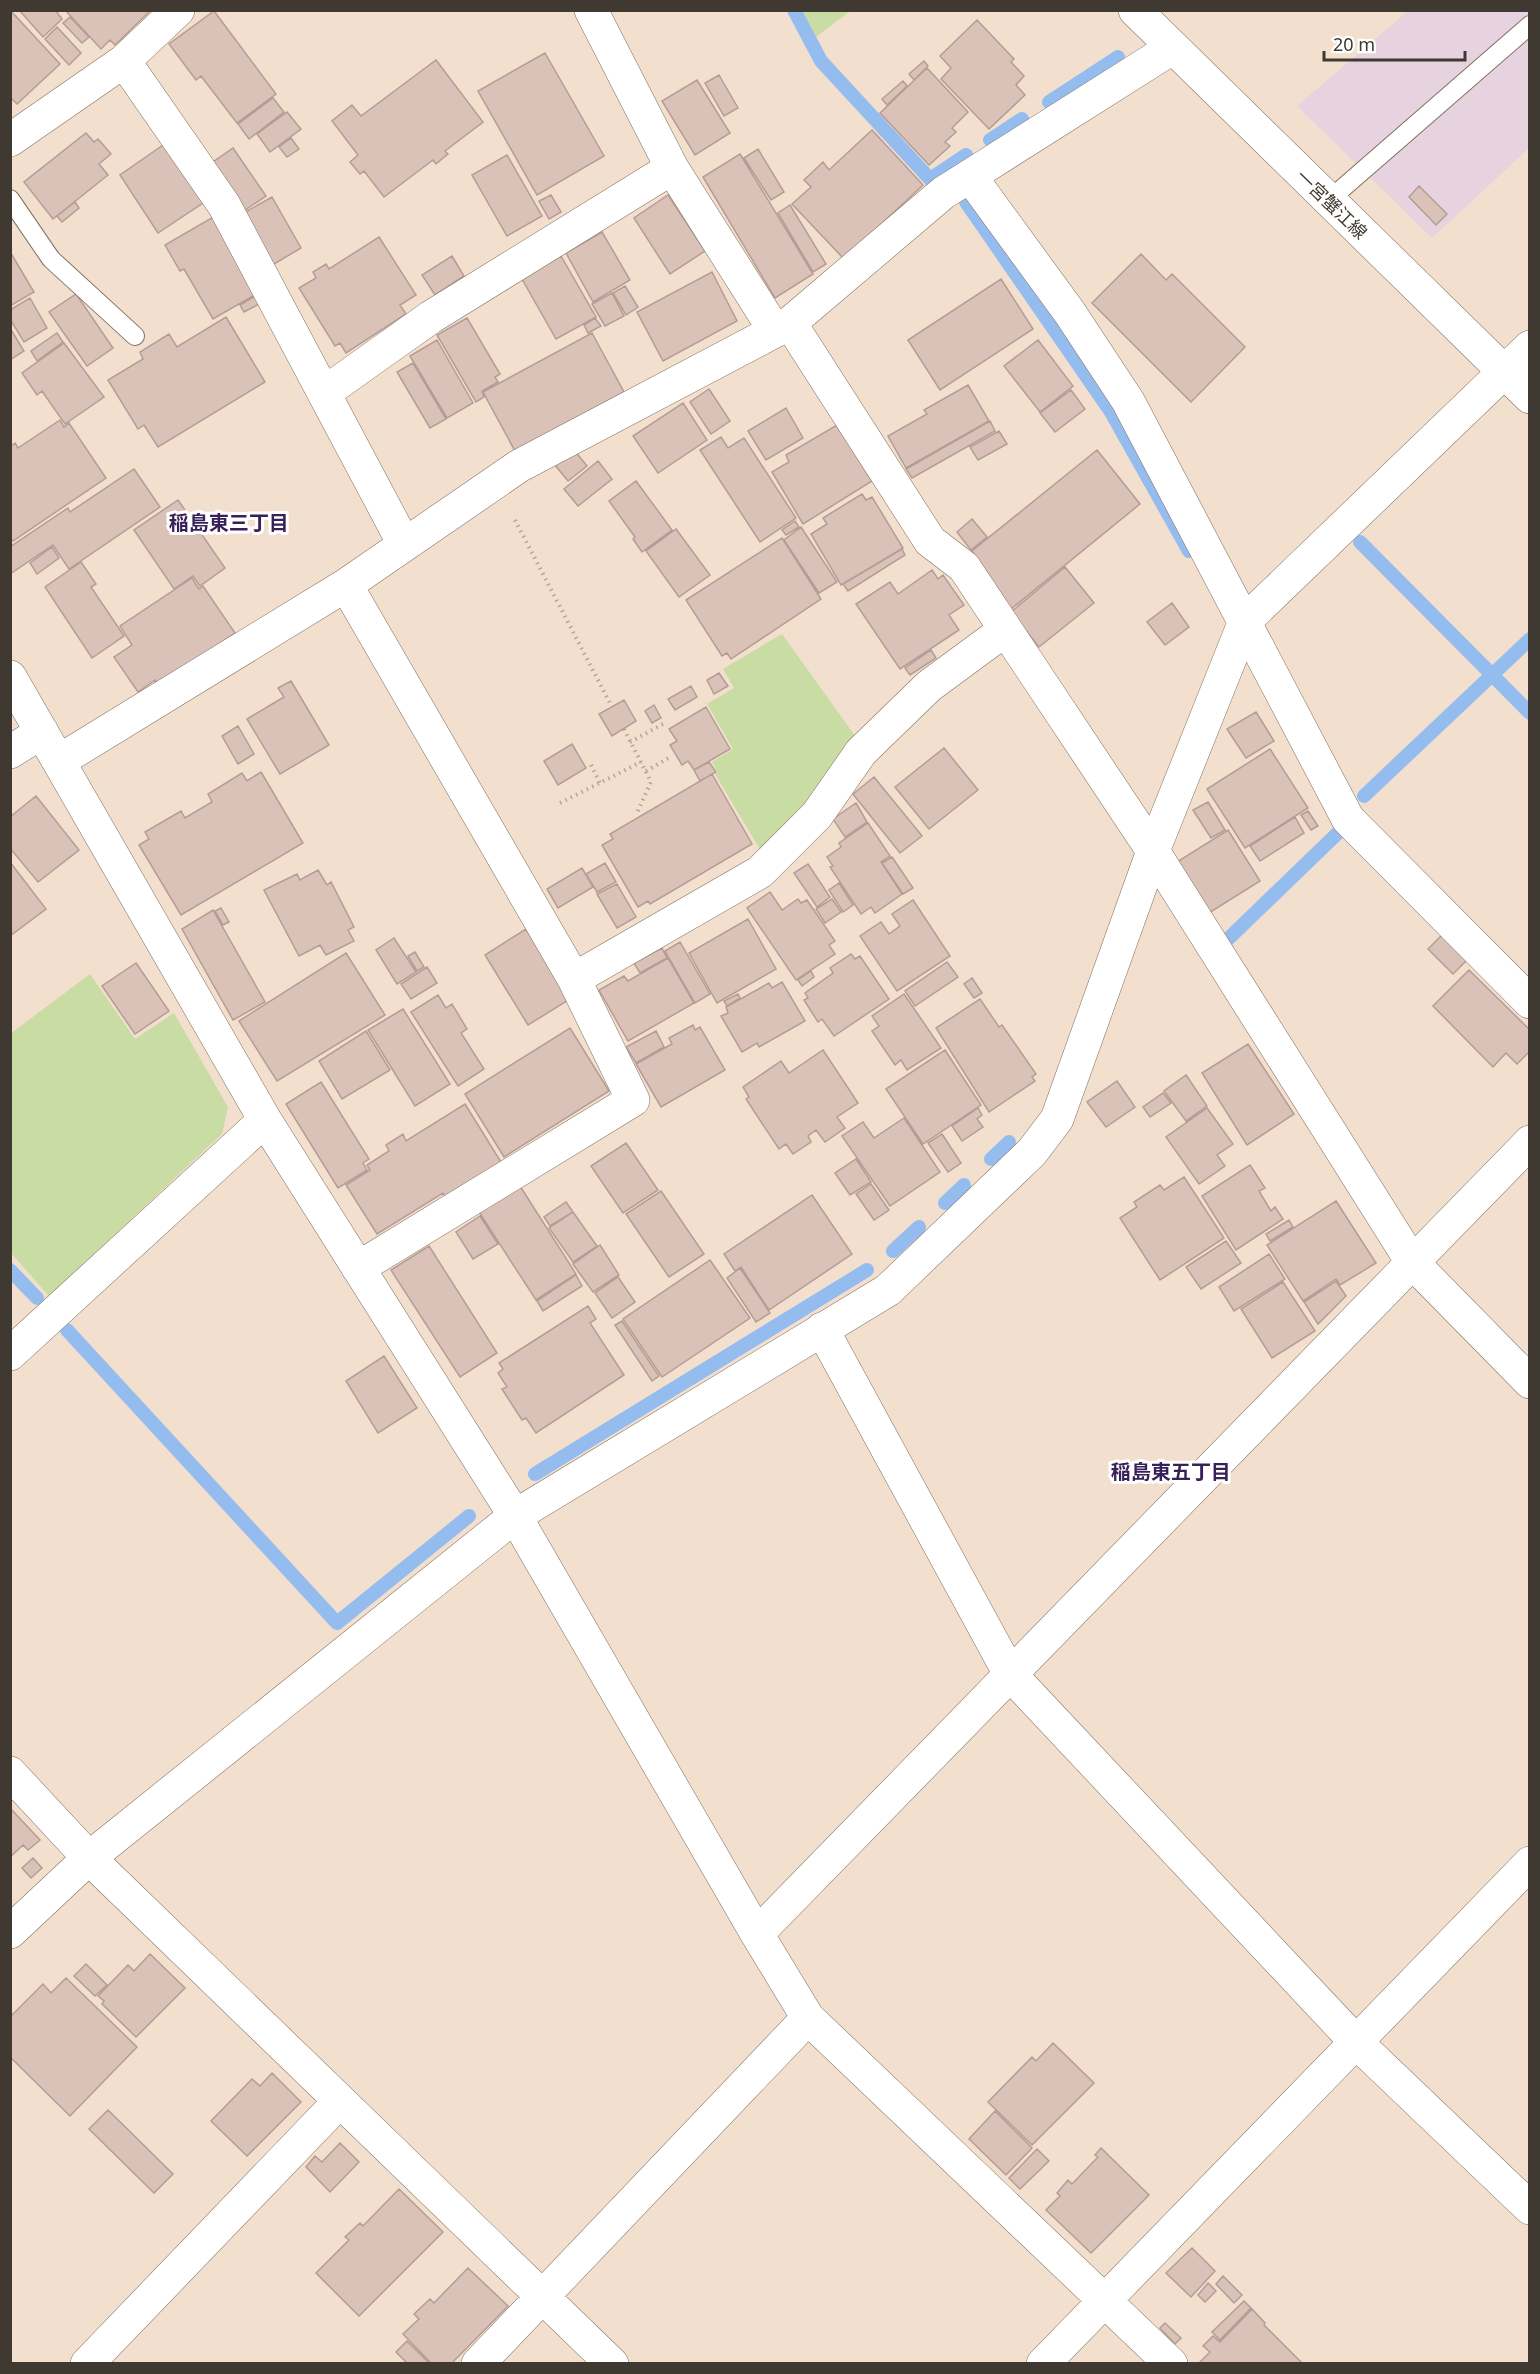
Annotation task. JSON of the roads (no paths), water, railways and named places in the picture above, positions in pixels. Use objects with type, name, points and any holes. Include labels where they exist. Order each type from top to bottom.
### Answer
[{"type":"street","points":[[10,140],[124,60],[178,10]]},
{"type":"street","points":[[591,10],[672,168],[930,541],[964,567],[1153,851],[1412,1262],[1530,1382]]},
{"type":"street","name":"一宮蟹江線","points":[[1135,10],[1530,397]]},
{"type":"street","points":[[59,761],[346,585],[519,466],[783,327],[943,193],[1172,48]]},
{"type":"street","points":[[124,60],[224,205],[404,544]]},
{"type":"street","points":[[324,393],[430,318],[672,168]]},
{"type":"street","points":[[970,176],[1070,313],[1128,401],[1348,819],[1530,1002]]},
{"type":"street","points":[[10,1932],[89,1858],[515,1516],[888,1290],[1032,1152],[1057,1119],[1153,851],[1245,621],[1530,347]]},
{"type":"street","points":[[346,585],[574,979],[633,1100],[358,1268]]},
{"type":"street","points":[[574,979],[760,872],[817,815],[861,752],[929,686],[1005,630]]},
{"type":"street","points":[[10,677],[265,1120],[515,1516],[808,2018],[1171,2364]]},
{"type":"street","points":[[10,752],[42,732]]},
{"type":"street","points":[[10,1354],[265,1120]]},
{"type":"street","points":[[757,1934],[1530,1142]]},
{"type":"street","points":[[822,1329],[1011,1674],[1356,2043],[1530,2208]]},
{"type":"street","points":[[10,1773],[89,1858],[612,2364]]},
{"type":"street","points":[[1043,2364],[1530,1863]]},
{"type":"street","points":[[478,2364],[808,2018]]},
{"type":"street","points":[[87,2364],[340,2101]]},
{"type":"lane","points":[[1329,200],[1530,25]]},
{"type":"lane","points":[[10,199],[51,259],[135,336]]},
{"type":"waterway","points":[[794,10],[821,61],[930,179],[966,155]]},
{"type":"waterway","points":[[1049,102],[1118,57]]},
{"type":"waterway","points":[[990,140],[1022,119]]},
{"type":"waterway","points":[[966,202],[1111,412],[1189,551]]},
{"type":"waterway","points":[[1360,542],[1530,713]]},
{"type":"waterway","points":[[1364,796],[1530,639]]},
{"type":"waterway","points":[[1227,940],[1344,827]]},
{"type":"waterway","points":[[991,1159],[1009,1142]]},
{"type":"waterway","points":[[945,1203],[964,1185]]},
{"type":"waterway","points":[[893,1251],[919,1227]]},
{"type":"waterway","points":[[10,1270],[37,1298]]},
{"type":"waterway","points":[[535,1474],[867,1270]]},
{"type":"waterway","points":[[67,1330],[337,1623],[469,1516]]},
{"type":"district","name":"稲島東三丁目","points":[[229,522]]},
{"type":"district","name":"稲島東五丁目","points":[[1171,1471]]}]
